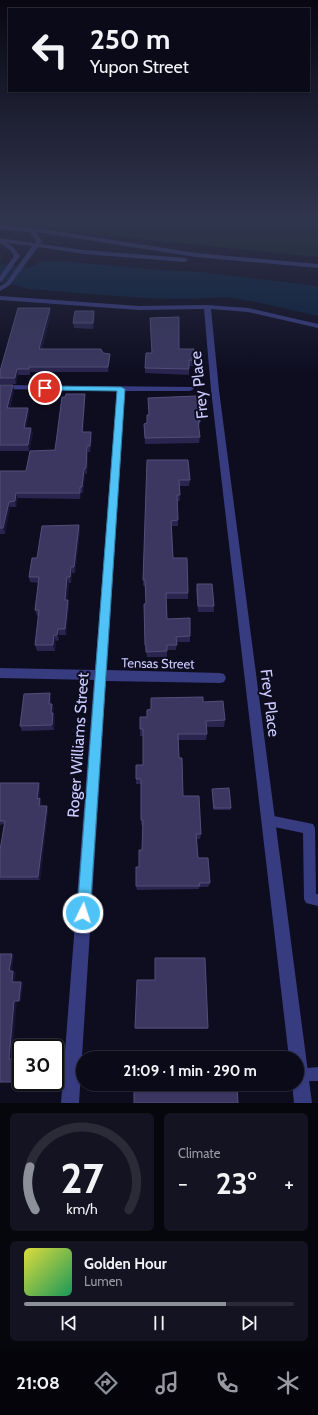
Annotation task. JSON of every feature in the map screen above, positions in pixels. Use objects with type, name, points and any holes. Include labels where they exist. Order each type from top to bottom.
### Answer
[{"type":"street","points":[[0,280],[8,269]]},
{"type":"street","points":[[0,288],[8,284],[18,269]]},
{"type":"street","points":[[296,269],[318,272]]},
{"type":"street","points":[[0,298],[139,308],[207,307],[248,310],[318,326]]},
{"type":"street","name":"Frey Place","points":[[207,307],[215,390],[296,1051]]},
{"type":"street","points":[[0,387],[190,389]]},
{"type":"street","name":"Roger Williams Street","points":[[70,1103],[121,389]]},
{"type":"street","name":"Tensas Street","points":[[0,673],[220,678]]},
{"type":"street","name":"Frey Place","points":[[301,1091],[303,1103]]},
{"type":"lane","points":[[268,822],[309,828],[310,898],[318,900]]},
{"type":"lane","points":[[304,1075],[318,1074]]},
{"type":"water","points":[[0,269],[155,269],[200,272],[318,286],[318,316],[227,297],[182,299],[144,298],[28,289],[16,285],[0,283]]},
{"type":"building","points":[[18,308],[50,308],[39,349],[101,349],[103,353],[110,354],[108,367],[29,367],[29,369],[17,369],[15,378],[0,378],[0,371]]},
{"type":"building","points":[[75,311],[94,311],[93,323],[73,323]]},
{"type":"building","points":[[179,317],[179,349],[194,349],[195,361],[189,360],[189,369],[145,368],[146,353],[152,353],[150,318]]},
{"type":"building","points":[[0,385],[13,385],[7,408],[28,408],[24,428],[31,428],[28,445],[0,445]]},
{"type":"building","points":[[66,394],[85,394],[82,432],[91,432],[90,446],[87,446],[86,468],[84,469],[80,493],[16,493],[15,501],[9,502],[3,528],[0,528],[0,471],[26,471],[30,451],[55,450],[62,397],[65,397]]},
{"type":"building","points":[[196,396],[200,422],[198,422],[200,437],[145,438],[144,424],[147,423],[147,415],[149,415],[148,398]]},
{"type":"building","points":[[147,460],[188,460],[190,480],[179,480],[180,495],[177,495],[178,520],[171,521],[173,558],[187,558],[188,593],[166,593],[167,619],[190,618],[190,636],[176,637],[177,645],[167,645],[167,651],[146,652],[145,645],[144,604],[146,604],[145,580],[143,580]]},
{"type":"building","points":[[79,525],[74,567],[71,567],[70,577],[67,577],[65,600],[68,600],[65,629],[58,629],[57,635],[54,635],[53,645],[35,645],[39,610],[35,610],[39,577],[29,577],[32,558],[37,558],[42,526]]},
{"type":"building","points":[[197,584],[212,584],[214,606],[198,606]]},
{"type":"building","points":[[50,693],[49,704],[52,704],[51,713],[53,713],[52,725],[20,726],[24,694]]},
{"type":"building","points":[[203,697],[203,702],[223,701],[225,720],[206,721],[207,734],[178,734],[179,758],[182,758],[183,796],[199,796],[201,834],[196,834],[198,858],[208,858],[210,883],[199,883],[200,886],[136,886],[136,867],[139,867],[139,850],[142,850],[143,820],[141,820],[141,779],[136,779],[136,765],[143,765],[143,729],[140,729],[140,717],[147,717],[147,710],[151,709],[151,698]]},
{"type":"building","points":[[0,783],[39,783],[37,799],[40,798],[39,806],[47,806],[38,877],[0,877],[0,850],[5,821],[0,821]]},
{"type":"building","points":[[229,788],[231,808],[214,808],[212,789]]},
{"type":"building","points":[[0,954],[12,954],[9,971],[13,971],[12,982],[21,982],[19,1001],[14,1001],[9,1059],[12,1059],[12,1082],[0,1082]]},
{"type":"building","points":[[155,958],[205,958],[208,1028],[135,1028],[137,980],[155,980]]},
{"type":"building","points":[[134,1091],[237,1091],[238,1103],[134,1103]]},
{"type":"route","points":[[45,388],[121,389],[83,913]]}]
